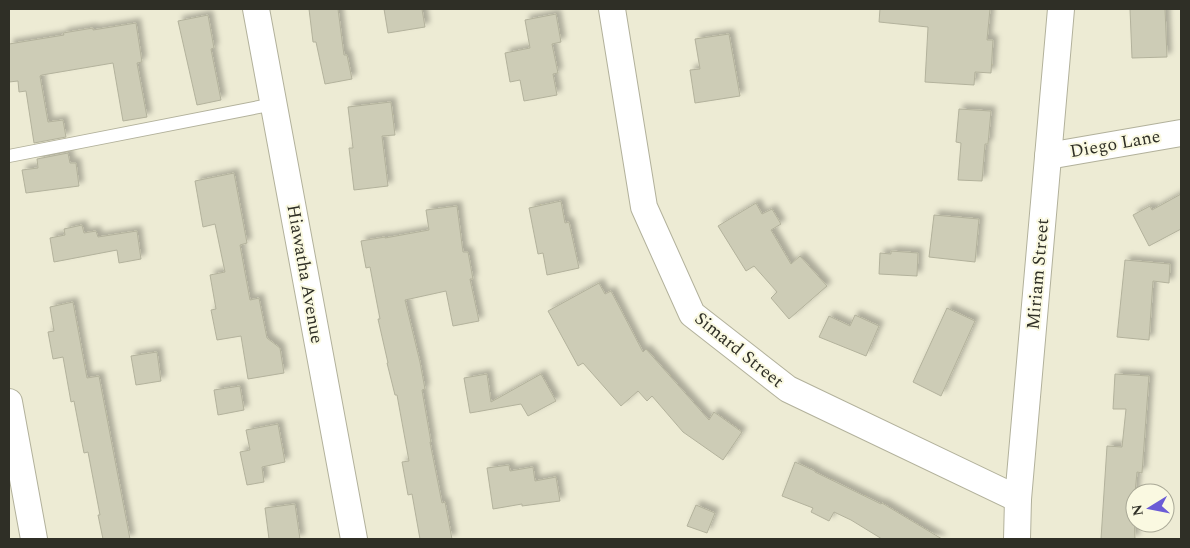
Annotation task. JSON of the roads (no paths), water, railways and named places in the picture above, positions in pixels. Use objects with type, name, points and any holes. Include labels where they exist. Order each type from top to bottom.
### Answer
[{"type":"street","name":"Hiawatha Avenue","points":[[256,9],[354,539]]},
{"type":"street","name":"Simard Street","points":[[612,9],[644,207],[692,314],[788,389],[1018,499]]},
{"type":"street","name":"Miriam Street","points":[[1017,539],[1018,499],[1061,9]]},
{"type":"street","name":"Diego Lane","points":[[1048,156],[1181,132]]},
{"type":"street","points":[[9,402],[34,539]]},
{"type":"lane","points":[[9,156],[274,104]]}]
